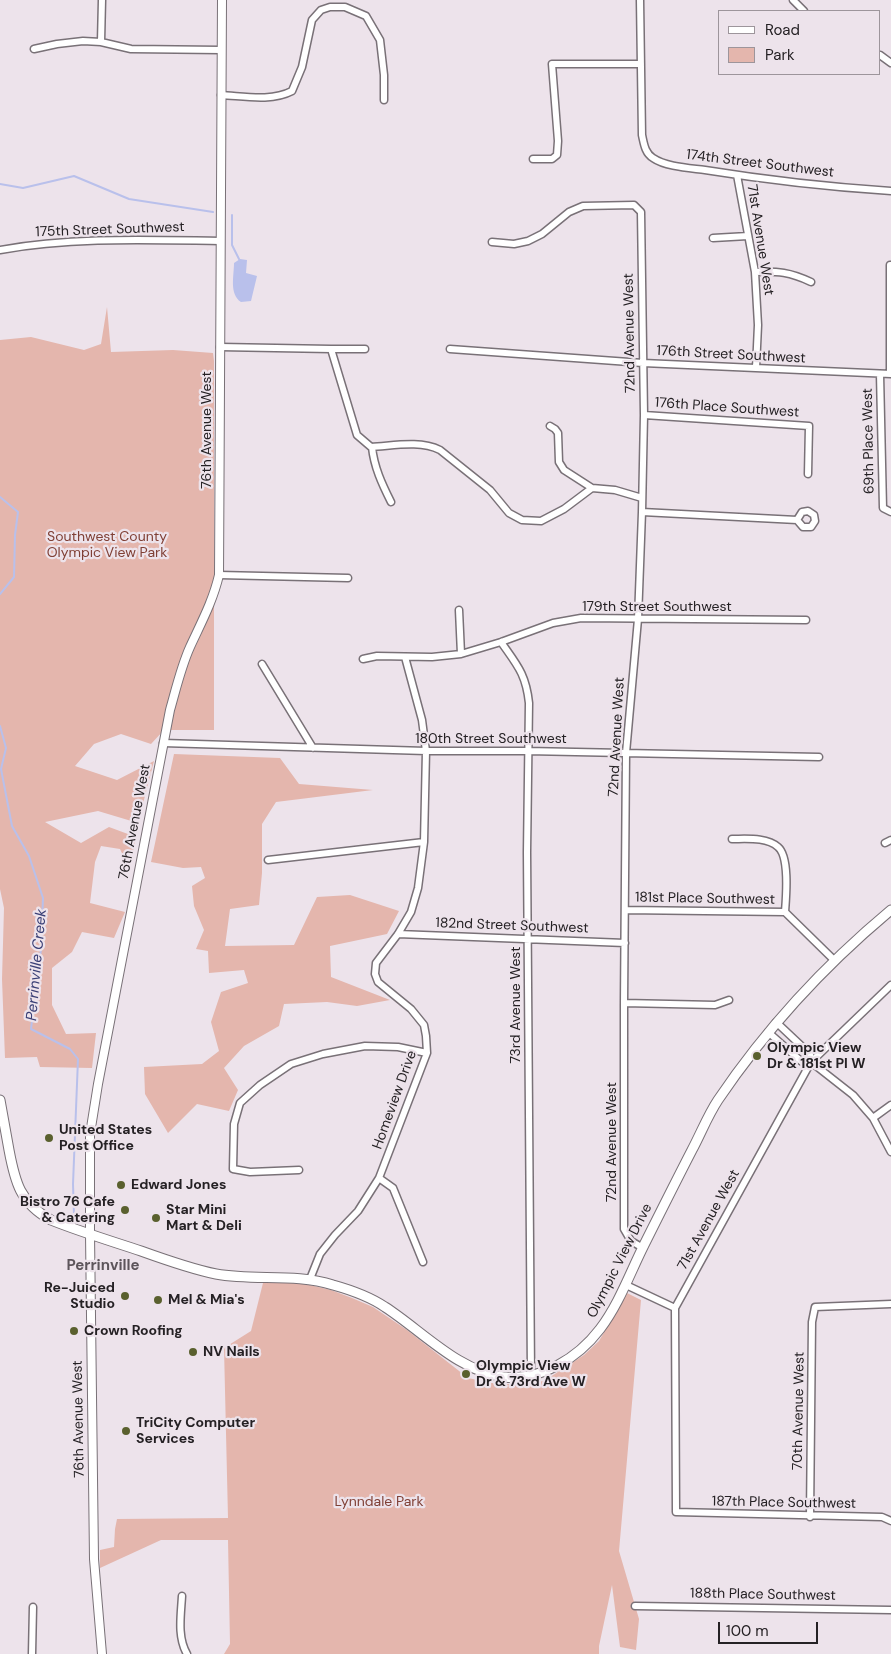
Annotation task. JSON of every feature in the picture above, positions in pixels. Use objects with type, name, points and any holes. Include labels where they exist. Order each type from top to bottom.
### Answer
[{"type":"main road","name":"Olympic View Drive","points":[[0,1100],[14,1172],[23,1196],[35,1210],[45,1216],[90,1234],[182,1265],[216,1274],[310,1279],[345,1288],[383,1305],[463,1363],[478,1370],[502,1377],[515,1378],[531,1375],[562,1364],[578,1352],[600,1330],[626,1285],[716,1102],[776,1022],[834,960],[891,910]]},
{"type":"street","points":[[101,42],[102,0]]},
{"type":"street","name":"76th Avenue West","points":[[102,1654],[94,1559],[90,1134],[170,710],[184,661],[210,606],[219,575],[222,0]]},
{"type":"street","points":[[533,159],[552,159],[557,155],[558,141],[552,64],[641,64],[640,0]]},
{"type":"street","points":[[793,0],[803,10]]},
{"type":"street","points":[[221,95],[274,97],[292,92],[302,67],[312,20],[321,10],[330,7],[345,7],[366,16],[380,40],[384,75],[384,100]]},
{"type":"street","points":[[34,49],[69,42],[101,42],[131,48],[221,50]]},
{"type":"street","points":[[881,56],[891,64]]},
{"type":"street","name":"174th Street Southwest","points":[[641,64],[642,135],[645,150],[654,158],[672,165],[737,175],[891,191]]},
{"type":"street","name":"71st Avenue West","points":[[737,175],[755,272],[758,325],[756,368]]},
{"type":"street","name":"72nd Avenue West","points":[[492,242],[514,244],[528,241],[542,234],[569,212],[582,206],[634,206],[641,212],[644,414],[638,619],[626,753],[624,1229],[631,1241],[643,1248]]},
{"type":"street","points":[[713,238],[748,236]]},
{"type":"street","name":"175th Street Southwest","points":[[0,250],[74,241],[220,241]]},
{"type":"street","name":"69th Place West","points":[[890,265],[891,374]]},
{"type":"street","points":[[755,272],[779,271],[811,282]]},
{"type":"street","points":[[220,347],[365,349]]},
{"type":"street","name":"176th Street Southwest","points":[[450,349],[643,363],[891,374]]},
{"type":"street","points":[[331,350],[357,436],[372,447],[418,444],[440,450],[490,490],[509,513],[522,520],[541,521],[564,509],[592,488]]},
{"type":"street","name":"69th Place West","points":[[880,374],[883,508],[891,512]]},
{"type":"street","name":"176th Place Southwest","points":[[644,414],[809,426],[808,474]]},
{"type":"street","points":[[550,426],[558,434],[559,462],[564,470],[592,488],[615,490],[642,498]]},
{"type":"street","points":[[372,447],[373,460],[391,502]]},
{"type":"street","points":[[642,512],[797,520]]},
{"type":"street","points":[[219,575],[348,578]]},
{"type":"street","points":[[459,610],[461,654]]},
{"type":"street","name":"179th Street Southwest","points":[[363,659],[377,656],[432,658],[461,654],[553,623],[581,618],[806,620]]},
{"type":"street","name":"73rd Avenue West","points":[[501,642],[522,671],[529,703],[527,751],[531,1375]]},
{"type":"street","name":"Homeview Drive","points":[[310,1279],[320,1254],[358,1211],[380,1178],[426,1053],[424,1025],[411,1009],[378,982],[375,974],[376,963],[398,934],[411,912],[418,888],[424,842],[426,751],[422,720],[405,657]]},
{"type":"street","points":[[262,664],[313,748]]},
{"type":"street","name":"180th Street Southwest","points":[[163,743],[426,751],[527,751],[818,757]]},
{"type":"street","points":[[732,839],[766,841],[779,847],[783,855],[787,878],[785,912],[834,960]]},
{"type":"street","points":[[268,860],[424,842]]},
{"type":"street","name":"181st Place Southwest","points":[[624,910],[785,912]]},
{"type":"street","name":"182nd Street Southwest","points":[[398,934],[625,943]]},
{"type":"street","name":"71st Avenue West","points":[[676,1512],[675,1308],[811,1062],[891,985]]},
{"type":"street","points":[[624,1004],[715,1005],[729,1000]]},
{"type":"street","points":[[776,1022],[810,1054],[811,1062]]},
{"type":"street","points":[[768,1032],[802,1062],[811,1062],[853,1095],[873,1118],[891,1152]]},
{"type":"street","points":[[299,1170],[250,1172],[232,1169],[234,1124],[240,1103],[260,1085],[292,1064],[323,1054],[365,1046],[398,1047],[426,1053]]},
{"type":"street","points":[[873,1118],[891,1105]]},
{"type":"street","points":[[380,1178],[393,1188],[423,1262]]},
{"type":"street","points":[[626,1285],[675,1308]]},
{"type":"street","name":"70th Avenue West","points":[[810,1516],[812,1322],[814,1306],[891,1304]]},
{"type":"street","name":"187th Place Southwest","points":[[676,1512],[882,1517],[891,1521]]},
{"type":"street","points":[[182,1596],[182,1646],[187,1654]]},
{"type":"street","name":"188th Place Southwest","points":[[636,1606],[891,1610]]},
{"type":"street","points":[[32,1654],[33,1607]]},
{"type":"green space","name":"Southwest County Olympic View Park","points":[[107,307],[111,352],[173,350],[213,353],[214,730],[164,730],[151,744],[121,734],[94,744],[75,766],[117,780],[154,761],[138,823],[98,811],[45,822],[81,843],[109,827],[136,837],[130,870],[120,849],[101,846],[95,862],[90,903],[125,912],[114,938],[82,932],[72,952],[52,968],[52,1005],[66,1034],[96,1033],[92,1068],[40,1067],[37,1057],[5,1058],[2,979],[4,908],[0,889],[0,340],[31,337],[84,350],[101,344]]},
{"type":"green space","points":[[174,754],[280,758],[299,784],[373,790],[276,802],[262,824],[262,873],[259,905],[230,909],[225,946],[294,945],[317,897],[350,895],[399,911],[387,934],[330,946],[331,977],[390,1000],[357,1006],[327,1002],[284,1004],[279,1026],[244,1046],[224,1068],[238,1090],[229,1111],[197,1104],[168,1133],[145,1094],[144,1067],[202,1064],[219,1051],[211,1022],[221,992],[248,983],[244,970],[209,973],[208,951],[196,949],[204,930],[194,906],[192,886],[205,878],[201,867],[183,868],[151,862]]},
{"type":"green space","name":"Lynndale Park","points":[[263,1283],[301,1283],[331,1290],[373,1307],[407,1330],[468,1378],[497,1384],[544,1381],[584,1355],[599,1341],[627,1293],[641,1300],[619,1551],[639,1619],[636,1650],[620,1647],[612,1585],[599,1654],[224,1654],[230,1644],[228,1540],[161,1540],[100,1568],[100,1550],[114,1547],[117,1519],[228,1518],[224,1348],[251,1331]]},
{"type":"water","points":[[240,259],[247,260],[246,273],[257,276],[251,301],[241,302],[235,294],[233,279],[234,263]]},
{"type":"waterway","points":[[0,184],[23,188],[74,176],[129,199],[213,212]]},
{"type":"waterway","points":[[232,215],[232,245],[239,259]]},
{"type":"waterway","name":"Perrinville Creek","points":[[0,497],[18,512],[15,535],[14,577],[0,594]]},
{"type":"waterway","name":"Perrinville Creek","points":[[0,726],[6,748],[1,769],[12,826],[29,856],[43,898],[41,949],[31,1029],[70,1049],[78,1059],[73,1184],[74,1215]]},
{"type":"place","name":"Olympic View Dr & 181st Pl W","points":[[757,1056]]},
{"type":"place","name":"United States Post Office","points":[[49,1138]]},
{"type":"place","name":"Edward Jones","points":[[121,1185]]},
{"type":"place","name":"Bistro 76 Cafe & Catering","points":[[125,1210]]},
{"type":"place","name":"Star Mini Mart & Deli","points":[[156,1218]]},
{"type":"place","name":"Re-Juiced Studio","points":[[125,1296]]},
{"type":"place","name":"Mel & Mia's","points":[[158,1300]]},
{"type":"place","name":"Crown Roofing","points":[[74,1331]]},
{"type":"place","name":"NV Nails","points":[[193,1352]]},
{"type":"place","name":"Olympic View Dr & 73rd Ave W","points":[[466,1374]]},
{"type":"place","name":"TriCity Computer Services","points":[[126,1431]]},
{"type":"district","name":"Perrinville","points":[[103,1266]]}]
